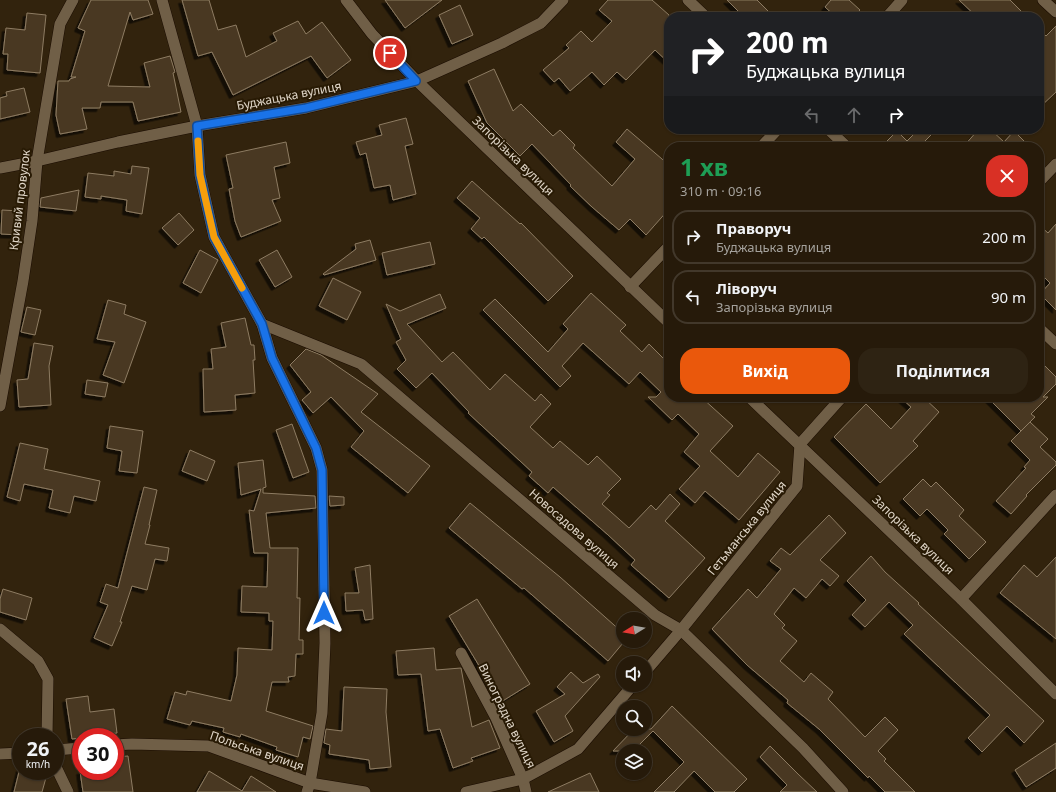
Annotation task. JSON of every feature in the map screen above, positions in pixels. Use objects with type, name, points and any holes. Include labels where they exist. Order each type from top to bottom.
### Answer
[{"type":"street","name":"Кривий провулок","points":[[0,406],[25,266],[32,221],[37,161],[60,24],[73,0]]},
{"type":"street","points":[[162,0],[197,126],[200,175],[214,237],[262,324],[272,358],[316,448],[322,470],[325,642],[322,713],[309,788]]},
{"type":"street","name":"Запорізька вулиця","points":[[346,0],[372,34],[416,81],[664,318]]},
{"type":"street","name":"Буджацька вулиця","points":[[0,168],[197,126],[306,108],[416,81],[502,43],[541,23],[563,0]]},
{"type":"street","points":[[688,0],[701,12]]},
{"type":"street","points":[[891,12],[902,0]]},
{"type":"street","points":[[1043,0],[1056,12]]},
{"type":"street","points":[[766,142],[773,134]]},
{"type":"street","points":[[833,134],[842,142]]},
{"type":"street","points":[[1044,177],[1056,164]]},
{"type":"street","points":[[630,287],[664,251]]},
{"type":"street","name":"Новосадова вулиця","points":[[262,324],[361,364],[654,615],[681,630],[803,748],[843,792]]},
{"type":"street","points":[[1044,333],[1056,344]]},
{"type":"street","name":"Запорізька вулиця","points":[[754,402],[961,599],[1056,694]]},
{"type":"street","points":[[800,444],[838,402]]},
{"type":"street","name":"Гетьманська вулиця","points":[[681,630],[798,486],[800,444]]},
{"type":"street","points":[[961,599],[1056,495]]},
{"type":"street","points":[[0,629],[38,661],[48,678],[47,728]]},
{"type":"street","points":[[652,664],[681,630]]},
{"type":"street","name":"Виноградна вулиця","points":[[461,653],[496,718],[523,779],[526,792]]},
{"type":"street","points":[[466,792],[523,779],[578,749],[627,692]]},
{"type":"street","name":"Польська вулиця","points":[[124,744],[209,746],[309,788],[365,792]]},
{"type":"street","points":[[0,754],[12,753]]},
{"type":"street","points":[[62,780],[68,792]]},
{"type":"building","points":[[91,0],[148,0],[153,14],[133,20],[130,12],[108,86],[150,87],[144,63],[170,56],[175,72],[173,73],[181,112],[138,121],[133,102],[101,102],[100,108],[82,108],[87,129],[60,134],[56,115],[58,81],[69,81],[70,79],[76,77],[71,77],[85,31],[78,28]]},
{"type":"building","points":[[182,0],[209,0],[218,30],[236,25],[246,57],[277,41],[273,33],[298,21],[306,34],[322,22],[351,60],[327,78],[311,56],[233,95],[212,52],[198,56]]},
{"type":"building","points":[[385,0],[442,0],[405,28]]},
{"type":"building","points":[[608,0],[652,0],[666,12],[664,12],[664,58],[655,50],[626,80],[617,72],[604,85],[592,72],[570,91],[559,78],[554,82],[543,70],[569,48],[566,45],[581,31],[592,42],[612,21],[599,10]]},
{"type":"building","points":[[727,0],[757,0],[769,12],[739,12]]},
{"type":"building","points":[[831,0],[849,0],[860,10],[858,12],[830,12],[825,7]]},
{"type":"building","points":[[959,0],[1010,0],[1022,12],[972,12]]},
{"type":"building","points":[[460,5],[473,35],[452,44],[439,15]]},
{"type":"building","points":[[27,13],[46,15],[40,73],[7,70],[8,54],[3,54],[6,28],[25,30]]},
{"type":"building","points":[[1056,26],[1056,92],[1044,103],[1044,34],[1046,36]]},
{"type":"building","points":[[494,69],[513,111],[521,104],[553,136],[560,130],[575,145],[573,148],[612,186],[635,159],[616,142],[627,129],[664,161],[664,215],[646,235],[630,219],[619,230],[570,186],[571,185],[532,144],[520,156],[487,123],[468,81]]},
{"type":"building","points":[[24,88],[30,112],[0,119],[0,98],[7,96],[6,92]]},
{"type":"building","points":[[406,118],[413,144],[405,146],[416,194],[393,200],[390,185],[374,188],[366,153],[360,155],[356,142],[382,135],[379,125]]},
{"type":"building","points":[[894,134],[900,134],[907,141],[914,134],[932,134],[924,142],[886,142]]},
{"type":"building","points":[[975,134],[995,134],[1004,142],[967,142]]},
{"type":"building","points":[[1011,134],[1017,134],[1025,142],[1004,142]]},
{"type":"building","points":[[286,142],[290,163],[274,167],[280,198],[272,200],[281,221],[241,237],[235,221],[229,189],[233,188],[226,155]]},
{"type":"building","points":[[132,166],[149,168],[142,214],[126,211],[127,200],[101,196],[101,199],[85,197],[88,173],[114,176],[114,171],[131,174]]},
{"type":"building","points":[[472,181],[520,224],[521,223],[573,276],[548,301],[484,237],[482,239],[471,229],[480,218],[457,198]]},
{"type":"building","points":[[79,190],[76,211],[40,207],[41,198]]},
{"type":"building","points":[[2,210],[20,211],[20,235],[1,234]]},
{"type":"building","points":[[179,213],[194,230],[178,245],[162,228]]},
{"type":"building","points":[[1056,224],[1056,310],[1044,298],[1044,290],[1050,283],[1044,277],[1044,229],[1048,233]]},
{"type":"building","points":[[370,240],[376,260],[324,275],[323,274],[356,249],[355,244]]},
{"type":"building","points":[[430,242],[435,264],[387,275],[382,253]]},
{"type":"building","points":[[200,250],[218,260],[201,293],[183,283]]},
{"type":"building","points":[[277,250],[292,277],[275,287],[259,260]]},
{"type":"building","points":[[333,278],[361,292],[347,320],[319,306]]},
{"type":"building","points":[[591,293],[626,325],[620,331],[642,352],[649,344],[664,359],[664,402],[707,402],[733,426],[710,451],[738,477],[758,453],[780,472],[739,520],[705,491],[695,503],[679,489],[700,466],[684,452],[699,434],[678,414],[672,420],[648,397],[656,397],[661,392],[640,372],[629,384],[583,343],[562,366],[571,376],[560,387],[483,310],[495,299],[548,352],[568,329],[563,324]]},
{"type":"building","points":[[440,294],[446,308],[407,324],[442,362],[453,352],[490,390],[505,374],[535,401],[541,394],[551,404],[530,427],[553,448],[560,441],[588,465],[597,456],[621,479],[607,493],[610,495],[602,504],[629,528],[651,505],[656,510],[670,494],[680,504],[665,521],[705,558],[669,598],[631,565],[635,560],[607,534],[553,487],[548,493],[529,476],[532,472],[468,413],[469,412],[432,373],[416,388],[397,369],[406,360],[396,342],[401,339],[386,304],[400,311]]},
{"type":"building","points":[[108,300],[126,305],[124,314],[146,322],[124,383],[103,375],[115,342],[97,339]]},
{"type":"building","points":[[27,307],[41,310],[35,335],[21,332]]},
{"type":"building","points":[[245,318],[251,345],[254,345],[255,360],[253,360],[255,393],[235,395],[236,410],[204,412],[203,369],[213,369],[211,349],[226,347],[221,323]]},
{"type":"building","points":[[34,343],[53,346],[49,366],[51,405],[19,407],[17,380],[28,379]]},
{"type":"building","points":[[306,349],[321,355],[378,394],[361,412],[430,466],[408,493],[351,447],[364,431],[331,397],[313,413],[302,400],[311,392],[290,365]]},
{"type":"building","points":[[1044,365],[1056,377],[1056,384],[1044,396]]},
{"type":"building","points":[[87,380],[108,383],[105,397],[85,394]]},
{"type":"building","points":[[906,402],[928,402],[939,412],[913,441],[918,446],[880,483],[834,437],[866,404],[891,429],[911,407]]},
{"type":"building","points":[[992,402],[1043,402],[1031,414],[1035,417],[1021,431]]},
{"type":"building","points":[[1030,422],[1048,439],[1040,447],[1056,462],[1056,465],[1026,495],[1027,496],[1011,514],[996,501],[1026,468],[1024,467],[1030,460],[1011,441]]},
{"type":"building","points":[[292,424],[309,472],[293,478],[276,430]]},
{"type":"building","points":[[110,426],[143,431],[137,473],[119,471],[122,451],[107,448]]},
{"type":"building","points":[[20,443],[48,449],[44,469],[100,481],[96,501],[74,496],[70,513],[49,508],[53,490],[24,484],[20,501],[7,497]]},
{"type":"building","points":[[190,450],[215,461],[207,481],[182,471]]},
{"type":"building","points":[[263,460],[266,487],[263,488],[263,493],[315,496],[316,508],[266,513],[270,548],[298,548],[297,598],[300,598],[299,640],[303,640],[303,654],[296,654],[295,676],[288,677],[289,682],[272,682],[266,711],[313,726],[310,739],[303,737],[298,757],[276,750],[277,747],[241,734],[240,737],[223,732],[224,728],[192,721],[190,725],[167,719],[175,692],[186,695],[187,691],[231,701],[237,675],[238,648],[272,650],[273,621],[269,621],[269,613],[241,612],[242,586],[267,587],[268,553],[254,553],[249,510],[254,511],[261,489],[241,495],[238,463]]},
{"type":"building","points":[[923,479],[931,487],[936,482],[964,510],[959,516],[986,542],[969,559],[944,534],[948,530],[927,509],[920,516],[903,499]]},
{"type":"building","points":[[144,487],[157,490],[145,544],[169,548],[167,561],[155,559],[147,590],[132,586],[120,622],[122,622],[112,646],[94,638],[108,605],[100,602],[106,584],[118,588]]},
{"type":"building","points":[[329,496],[344,497],[344,505],[330,506]]},
{"type":"building","points":[[470,503],[560,577],[616,627],[616,648],[619,648],[608,661],[524,588],[522,589],[449,528]]},
{"type":"building","points":[[829,515],[846,533],[820,560],[839,576],[830,586],[822,579],[806,598],[794,588],[774,614],[785,625],[782,628],[797,641],[780,661],[804,682],[811,673],[833,692],[828,699],[865,737],[885,717],[898,730],[878,751],[886,759],[884,761],[915,792],[885,792],[869,776],[868,778],[819,729],[787,703],[788,700],[747,665],[712,629],[748,589],[757,598],[781,569],[770,561],[781,548],[790,555]]},
{"type":"building","points":[[871,556],[885,572],[919,603],[918,604],[1044,721],[1024,743],[1007,726],[982,752],[968,738],[990,715],[904,634],[913,625],[889,602],[865,627],[852,615],[866,600],[847,581]]},
{"type":"building","points":[[1056,557],[1056,639],[1000,593],[1024,565],[1037,577]]},
{"type":"building","points":[[370,565],[373,619],[365,620],[363,610],[346,611],[345,593],[359,593],[355,568]]},
{"type":"building","points":[[3,589],[32,598],[26,620],[0,612],[0,599]]},
{"type":"building","points":[[477,599],[530,684],[501,702],[449,616]]},
{"type":"building","points":[[434,648],[436,670],[461,668],[472,727],[489,720],[500,748],[471,758],[473,761],[453,768],[440,729],[428,731],[421,674],[398,675],[396,651]]},
{"type":"building","points":[[571,672],[583,683],[598,674],[600,677],[565,716],[573,731],[554,742],[536,711],[565,694],[557,687]]},
{"type":"building","points":[[344,687],[387,689],[386,712],[391,767],[370,769],[369,760],[329,754],[330,745],[324,743],[326,729],[342,731]]},
{"type":"building","points":[[88,696],[90,712],[114,709],[116,728],[72,728],[72,739],[66,699]]},
{"type":"building","points":[[672,706],[747,779],[734,792],[715,792],[694,771],[674,792],[654,792],[684,762],[653,731],[652,732],[652,728]]},
{"type":"building","points":[[627,736],[648,736],[640,744],[620,744]]},
{"type":"building","points":[[1056,743],[1056,768],[1026,787],[1015,770]]},
{"type":"building","points":[[770,746],[817,792],[780,792],[787,785],[760,757]]},
{"type":"building","points":[[124,756],[128,756],[133,792],[83,792],[81,780],[124,780]]},
{"type":"building","points":[[209,771],[242,791],[251,776],[276,792],[197,792]]},
{"type":"building","points":[[590,773],[599,792],[548,792]]},
{"type":"building","points":[[17,780],[45,780],[42,792],[14,792]]},
{"type":"slow traffic","points":[[198,141],[200,175],[214,237],[242,288]]},
{"type":"route","points":[[324,613],[324,492],[322,470],[316,448],[272,358],[262,324],[214,237],[200,175],[197,126],[306,108],[416,81],[390,53]]}]
